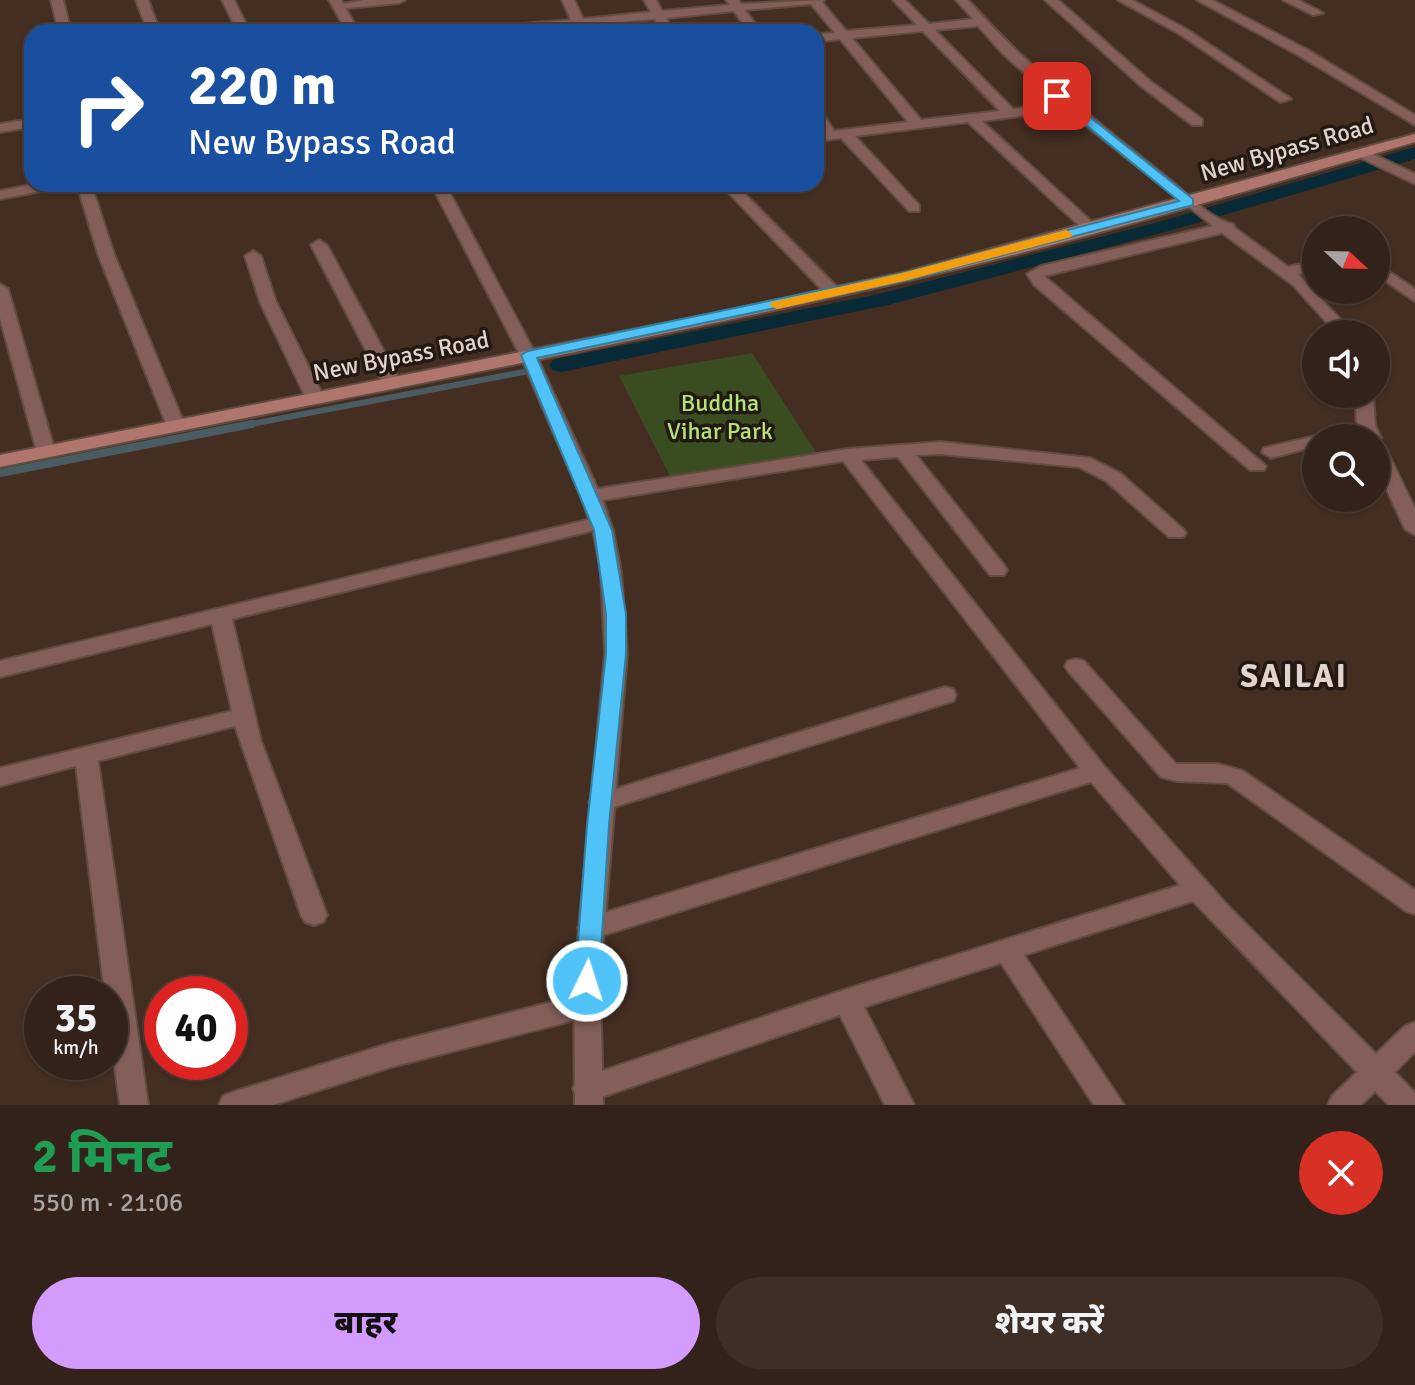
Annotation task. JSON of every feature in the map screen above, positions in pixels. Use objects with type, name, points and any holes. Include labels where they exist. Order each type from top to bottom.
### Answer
[{"type":"main road","name":"New Bypass Road","points":[[0,461],[833,292],[1090,228],[1201,210],[1373,158],[1415,138]]},
{"type":"street","points":[[57,0],[63,24]]},
{"type":"street","points":[[142,0],[151,24]]},
{"type":"street","points":[[228,0],[240,24]]},
{"type":"street","points":[[348,24],[336,3],[399,0]]},
{"type":"street","points":[[568,0],[579,24]]},
{"type":"street","points":[[650,0],[663,24]]},
{"type":"street","points":[[605,24],[735,4],[816,0],[918,125]]},
{"type":"street","points":[[899,0],[1010,113]]},
{"type":"street","points":[[962,0],[1007,51],[1069,106],[1201,210],[1287,272],[1333,320]]},
{"type":"street","points":[[1051,0],[1135,74],[1197,122]]},
{"type":"street","points":[[1124,0],[1182,31],[1285,99]]},
{"type":"street","points":[[1203,0],[1302,52],[1415,121]]},
{"type":"street","points":[[1289,0],[1317,13]]},
{"type":"street","points":[[735,4],[749,24]]},
{"type":"street","points":[[824,37],[981,22]]},
{"type":"street","points":[[831,136],[1069,106]]},
{"type":"street","points":[[971,118],[1090,228]]},
{"type":"street","points":[[0,128],[24,124]]},
{"type":"street","points":[[831,136],[914,208]]},
{"type":"street","points":[[1373,158],[1415,180]]},
{"type":"street","points":[[0,195],[24,190]]},
{"type":"street","points":[[87,192],[106,254],[176,426]]},
{"type":"street","points":[[442,192],[528,355],[591,496],[611,572],[616,614],[616,654],[591,928],[587,1005],[588,1097],[847,1001],[1199,889]]},
{"type":"street","points":[[735,192],[833,292]]},
{"type":"street","points":[[1228,227],[1035,274],[1040,282],[1257,466]]},
{"type":"street","points":[[319,245],[392,383]]},
{"type":"street","points":[[253,256],[268,302],[315,398]]},
{"type":"street","points":[[1287,272],[1302,269]]},
{"type":"street","points":[[1390,273],[1415,271]]},
{"type":"street","points":[[1390,278],[1415,296]]},
{"type":"street","points":[[0,289],[46,452]]},
{"type":"street","points":[[0,367],[21,362]]},
{"type":"street","points":[[1271,452],[1302,444]]},
{"type":"street","points":[[591,496],[848,455],[901,449],[953,449],[1083,462],[1113,477],[1176,533]]},
{"type":"street","points":[[901,449],[997,570]]},
{"type":"street","points":[[848,455],[1096,772],[1199,889],[1408,1105]]},
{"type":"street","points":[[1390,480],[1415,529]]},
{"type":"street","points":[[0,669],[600,523]]},
{"type":"street","points":[[221,616],[243,716],[314,915]]},
{"type":"street","points":[[1076,666],[1169,771],[1181,774],[1214,770],[1235,777],[1415,904]]},
{"type":"street","points":[[601,802],[945,695]]},
{"type":"street","points":[[0,777],[243,716]]},
{"type":"street","points":[[86,755],[134,1105]]},
{"type":"street","points":[[591,928],[1096,772]]},
{"type":"street","points":[[1007,951],[1110,1105]]},
{"type":"street","points":[[847,1001],[900,1105]]},
{"type":"street","points":[[233,1105],[391,1055],[587,1005]]},
{"type":"street","points":[[1342,1105],[1415,1034]]},
{"type":"green space","name":"Buddha Vihar Park","points":[[752,353],[819,457],[674,484],[619,376]]},
{"type":"waterway","points":[[561,365],[880,300],[1162,227],[1415,153]]},
{"type":"waterway","points":[[241,426],[524,372]]},
{"type":"waterway","points":[[0,473],[252,424]]},
{"type":"slow traffic","points":[[777,305],[904,277],[1066,234]]},
{"type":"district","name":"SAILAI","points":[[1294,676]]},
{"type":"route","points":[[587,981],[598,825],[616,654],[616,614],[603,530],[528,355],[904,277],[1189,202],[1057,96]]}]
